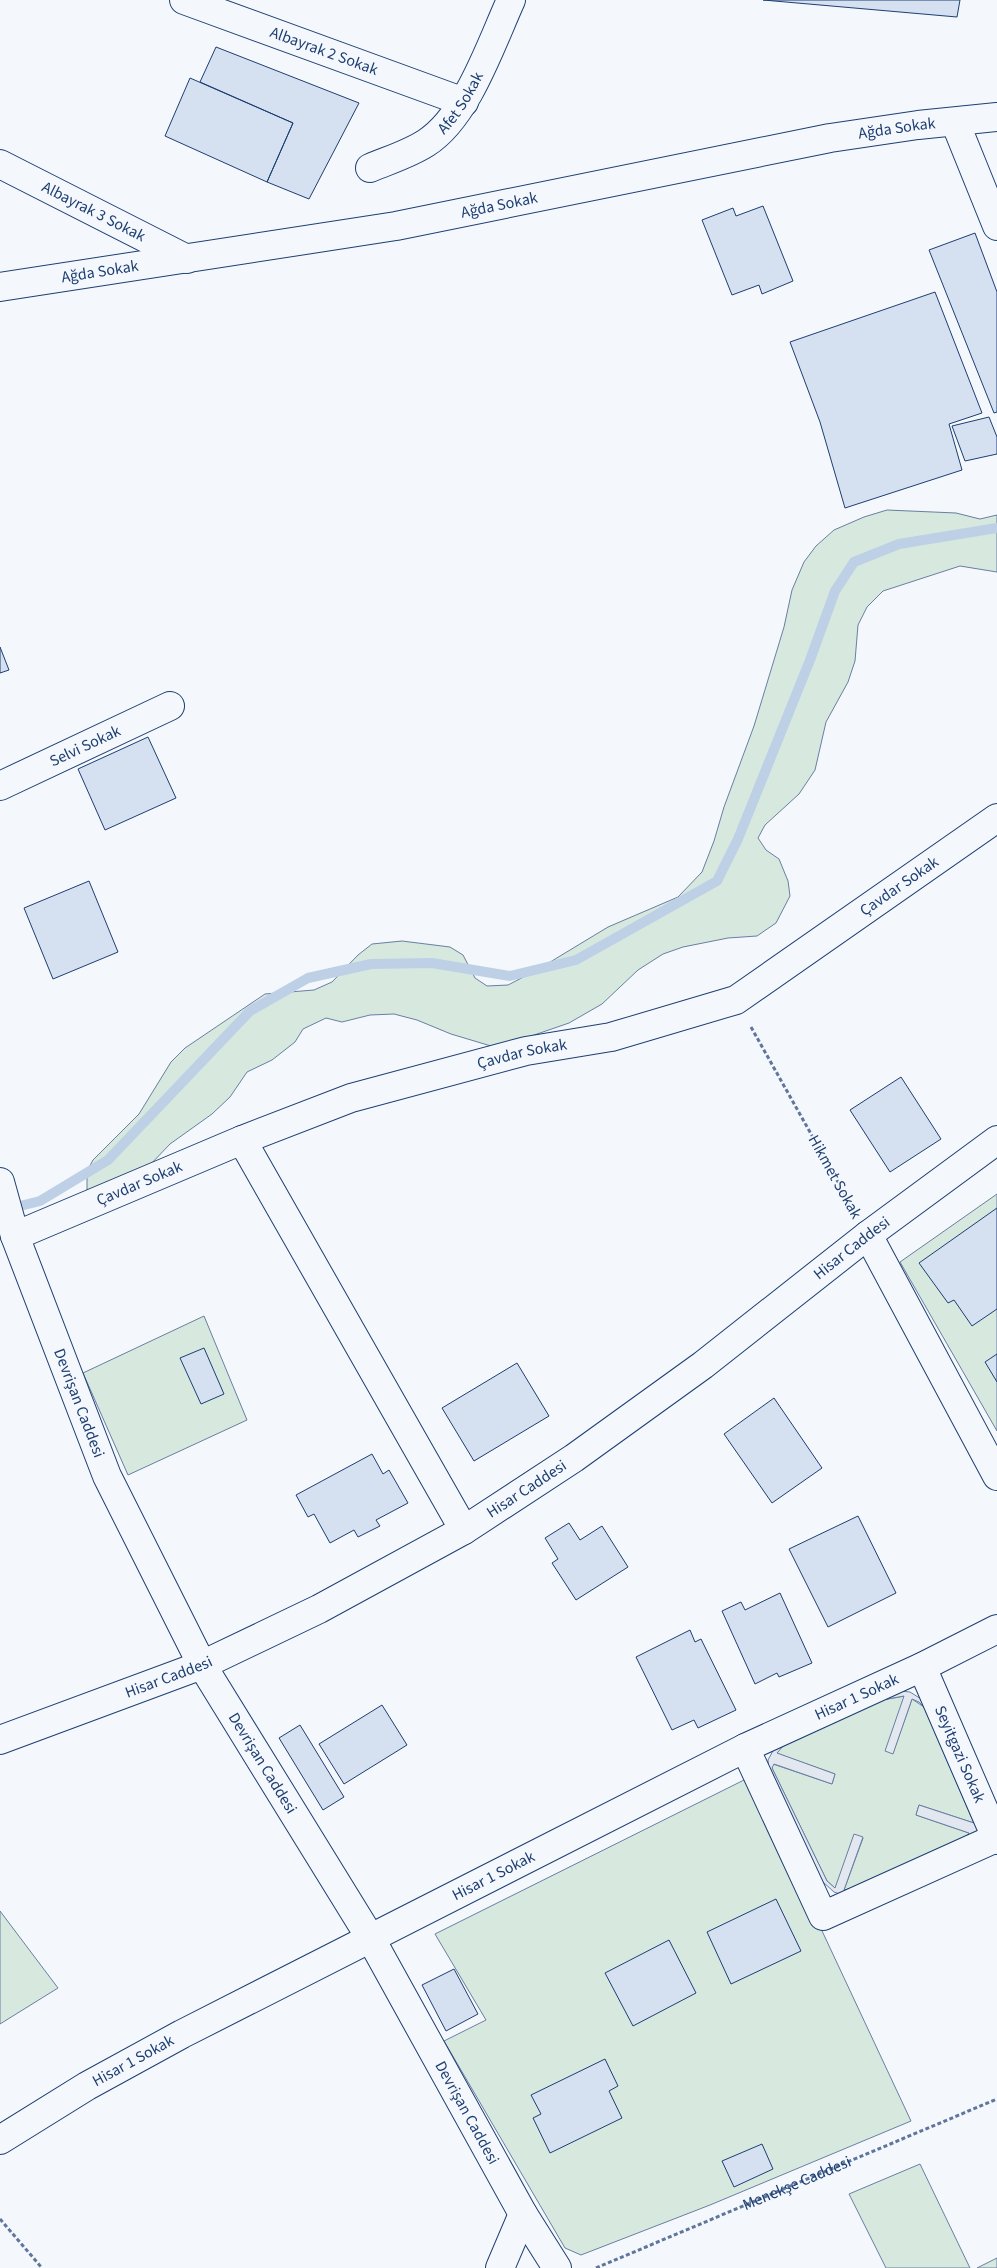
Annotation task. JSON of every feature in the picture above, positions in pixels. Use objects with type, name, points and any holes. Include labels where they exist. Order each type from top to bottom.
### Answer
[{"type":"street","name":"Albayrak 2 Sokak","points":[[184,0],[464,102]]},
{"type":"street","name":"Afet Sokak","points":[[370,168],[427,143],[449,123],[464,102],[511,0]]},
{"type":"street","name":"Ağda Sokak","points":[[0,287],[396,226],[830,138],[997,118]]},
{"type":"street","points":[[955,122],[997,226]]},
{"type":"street","name":"Albayrak 3 Sokak","points":[[0,164],[187,258]]},
{"type":"street","name":"Selvi Sokak","points":[[0,786],[170,706]]},
{"type":"street","name":"Çavdar Sokak","points":[[14,1232],[351,1098],[526,1051],[610,1037],[736,1000],[997,818]]},
{"type":"street","points":[[242,1140],[464,1530]]},
{"type":"street","name":"Hisar Caddesi","points":[[0,1740],[202,1666],[319,1610],[464,1530],[574,1458],[703,1366],[868,1235],[997,1140]]},
{"type":"street","name":"Devrişan Caddesi","points":[[0,1182],[14,1232],[107,1476],[202,1666],[371,1939],[523,2214],[557,2268]]},
{"type":"street","name":"Hikmet Sokak","points":[[868,1235],[997,1476]]},
{"type":"street","name":"Hisar 1 Sokak","points":[[0,2140],[87,2086],[182,2034],[745,1748],[922,1668],[997,1629]]},
{"type":"street","name":"Seyitgazi Sokak","points":[[922,1668],[996,1839]]},
{"type":"street","points":[[745,1748],[823,1916],[996,1839]]},
{"type":"street","points":[[500,2268],[523,2214]]},
{"type":"path","name":"Hikmet Sokak","points":[[736,1000],[868,1235]]},
{"type":"path","name":"Menekşe Caddesi","points":[[596,2268],[997,2099]]},
{"type":"path","points":[[0,2219],[42,2268]]},
{"type":"shaded area","points":[[887,510],[956,513],[980,519],[997,515],[997,572],[960,566],[883,591],[867,607],[858,625],[855,661],[848,682],[826,722],[815,770],[799,794],[765,825],[758,838],[766,850],[779,859],[788,881],[790,896],[776,923],[757,936],[728,938],[683,947],[663,954],[638,970],[602,1004],[569,1023],[508,1044],[491,1046],[451,1034],[417,1020],[394,1014],[370,1015],[342,1022],[326,1018],[303,1029],[295,1042],[272,1060],[247,1072],[230,1097],[212,1114],[170,1144],[149,1166],[87,1193],[87,1171],[93,1160],[139,1114],[171,1062],[185,1048],[265,994],[314,990],[332,982],[358,955],[372,944],[402,941],[450,947],[463,955],[475,978],[487,986],[508,985],[537,970],[608,927],[678,897],[702,872],[714,841],[724,807],[754,726],[784,627],[792,590],[804,562],[816,546],[834,530],[864,517]]},
{"type":"shaded area","points":[[997,1194],[997,1431],[900,1262]]},
{"type":"shaded area","points":[[204,1316],[247,1420],[128,1475],[83,1373]]},
{"type":"shaded area","points":[[900,1691],[910,1692],[926,1702],[979,1826],[978,1832],[965,1838],[969,1833],[916,1815],[919,1805],[974,1823],[924,1707],[912,1699],[893,1754],[885,1751],[904,1696],[882,1700],[785,1744],[777,1753],[835,1774],[832,1784],[774,1764],[772,1768],[827,1881],[835,1888],[854,1834],[863,1837],[844,1890],[853,1888],[840,1894],[834,1892],[823,1882],[769,1774],[768,1760],[775,1747]]},
{"type":"shaded area","points":[[905,1696],[893,1753],[912,1699],[924,1707],[974,1823],[919,1805],[916,1815],[969,1833],[965,1838],[854,1888],[844,1890],[863,1838],[835,1888],[827,1881],[772,1768],[773,1764],[832,1784],[835,1774],[776,1753],[785,1744],[882,1700]]},
{"type":"shaded area","points":[[750,1777],[911,2121],[710,2205],[581,2255],[565,2248],[444,2041],[486,2020],[435,1934]]},
{"type":"shaded area","points":[[0,1911],[58,1988],[0,2024]]},
{"type":"shaded area","points":[[920,2164],[970,2268],[886,2268],[849,2194]]},
{"type":"shaded area","points":[[997,2258],[997,2268],[977,2268]]},
{"type":"building","points":[[763,0],[960,0],[957,17]]},
{"type":"building","points":[[216,47],[359,103],[309,199],[267,182],[293,123],[200,82]]},
{"type":"building","points":[[190,78],[293,123],[267,182],[165,136]]},
{"type":"building","points":[[763,206],[793,281],[762,294],[759,285],[732,295],[702,220],[733,208],[736,216]]},
{"type":"building","points":[[975,233],[997,292],[997,412],[994,413],[929,250]]},
{"type":"building","points":[[935,292],[982,413],[949,424],[962,470],[845,508],[820,422],[790,342]]},
{"type":"building","points":[[989,417],[997,437],[997,454],[965,461],[952,426]]},
{"type":"building","points":[[0,647],[9,670],[0,673]]},
{"type":"building","points":[[148,737],[176,798],[105,830],[78,769]]},
{"type":"building","points":[[89,881],[118,952],[53,979],[24,908]]},
{"type":"building","points":[[901,1077],[941,1139],[890,1172],[850,1110]]},
{"type":"building","points":[[997,1208],[997,1309],[972,1326],[954,1300],[948,1303],[919,1263]]},
{"type":"building","points":[[204,1348],[224,1394],[201,1404],[180,1358]]},
{"type":"building","points":[[997,1354],[997,1382],[985,1362]]},
{"type":"building","points":[[517,1363],[549,1416],[474,1461],[442,1408]]},
{"type":"building","points":[[774,1398],[822,1468],[772,1503],[724,1434]]},
{"type":"building","points":[[372,1454],[383,1474],[389,1470],[408,1503],[376,1520],[380,1526],[358,1537],[354,1530],[330,1543],[314,1514],[308,1517],[296,1495]]},
{"type":"building","points":[[858,1516],[896,1593],[828,1627],[789,1549]]},
{"type":"building","points":[[569,1523],[580,1540],[602,1526],[628,1567],[576,1600],[552,1563],[558,1559],[545,1538]]},
{"type":"building","points":[[780,1593],[812,1663],[779,1677],[777,1673],[755,1684],[722,1611],[741,1602],[745,1610]]},
{"type":"building","points":[[690,1630],[695,1642],[701,1639],[736,1710],[698,1728],[694,1720],[672,1730],[636,1657]]},
{"type":"building","points":[[382,1705],[407,1745],[344,1784],[319,1744]]},
{"type":"building","points":[[300,1725],[344,1797],[323,1810],[279,1738]]},
{"type":"building","points":[[776,1899],[801,1951],[731,1984],[707,1932]]},
{"type":"building","points":[[669,1940],[696,1993],[633,2026],[605,1973]]},
{"type":"building","points":[[454,1969],[478,2014],[446,2031],[422,1985]]},
{"type":"building","points":[[605,2059],[618,2086],[609,2091],[622,2118],[550,2153],[533,2118],[541,2114],[531,2095]]},
{"type":"building","points":[[762,2144],[773,2169],[734,2187],[722,2161]]},
{"type":"waterway","points":[[8,1209],[40,1201],[108,1160],[250,1011],[308,978],[371,964],[432,963],[510,976],[576,960],[717,881],[738,839],[810,660],[835,591],[854,562],[899,544],[997,528]]}]
